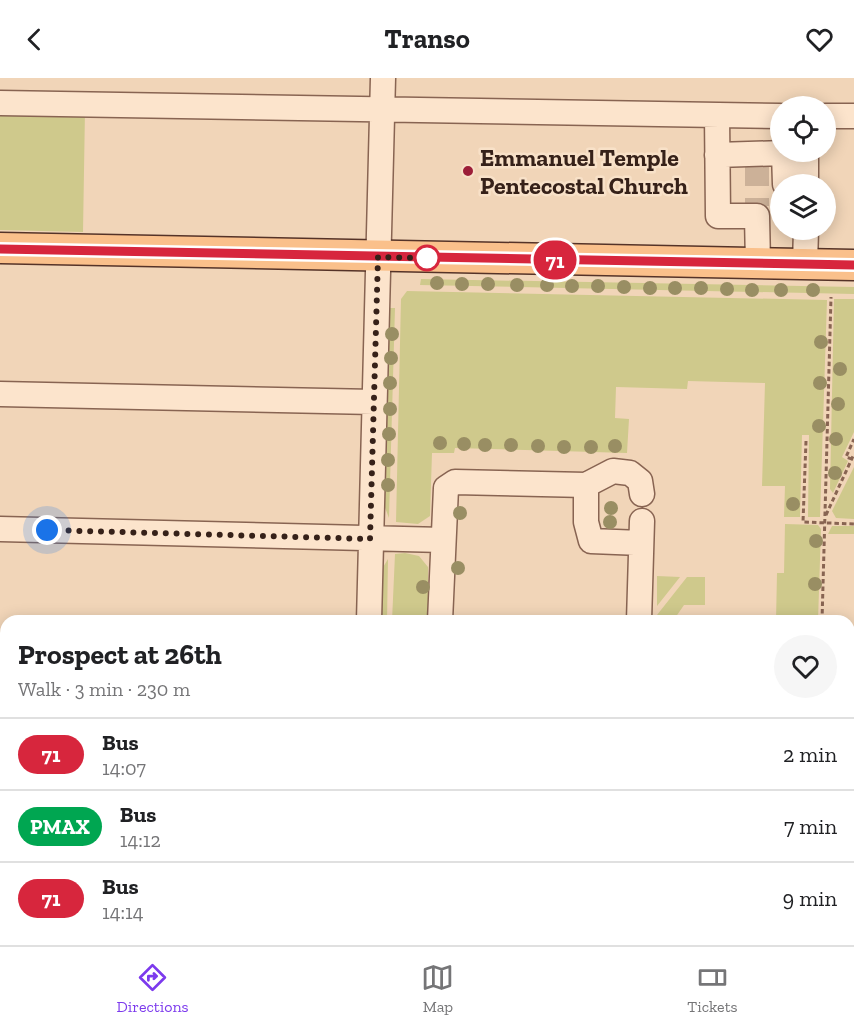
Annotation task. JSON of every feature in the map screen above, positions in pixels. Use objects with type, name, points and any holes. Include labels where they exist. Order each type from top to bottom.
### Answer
[{"type":"main road","points":[[0,248],[854,265]]},
{"type":"street","points":[[369,615],[383,78]]},
{"type":"street","points":[[0,103],[770,116]]},
{"type":"street","points":[[717,115],[718,216],[765,213],[758,264]]},
{"type":"street","points":[[836,116],[854,117]]},
{"type":"street","points":[[717,154],[757,158],[784,153],[785,174]]},
{"type":"street","points":[[806,240],[806,264]]},
{"type":"street","points":[[0,394],[374,402]]},
{"type":"street","points":[[440,615],[447,488],[455,482],[586,485],[613,471],[630,473],[640,480],[642,494]]},
{"type":"street","points":[[586,485],[586,522],[591,541],[641,532],[639,615]]},
{"type":"street","points":[[0,529],[443,540]]},
{"type":"path","points":[[822,615],[831,297]]},
{"type":"path","points":[[852,459],[846,457],[854,439]]},
{"type":"path","points":[[806,441],[803,522],[854,524]]},
{"type":"path","points":[[825,516],[854,454]]},
{"type":"shaded area","points":[[0,109],[85,110],[83,232],[0,230]]},
{"type":"shaded area","points":[[421,279],[854,287],[854,294],[420,285]]},
{"type":"shaded area","points":[[407,291],[827,300],[820,517],[808,517],[809,435],[802,435],[800,517],[784,517],[785,486],[762,486],[765,383],[688,381],[687,389],[616,387],[615,418],[629,419],[627,453],[455,448],[454,453],[432,453],[430,516],[418,524],[396,522],[401,299]]},
{"type":"shaded area","points":[[834,299],[854,299],[854,432],[842,457],[848,461],[833,493],[830,489]]},
{"type":"shaded area","points":[[389,308],[395,308],[389,518],[384,505]]},
{"type":"shaded area","points":[[854,467],[854,519],[836,518],[832,511]]},
{"type":"shaded area","points":[[785,524],[818,525],[821,529],[818,615],[776,615],[777,573],[784,573]]},
{"type":"shaded area","points":[[832,526],[854,526],[854,534],[828,534]]},
{"type":"shaded area","points":[[405,553],[419,556],[428,567],[428,615],[392,615],[395,554]]},
{"type":"shaded area","points":[[388,559],[387,615],[381,615],[382,569]]},
{"type":"shaded area","points":[[657,576],[680,577],[657,606]]},
{"type":"shaded area","points":[[687,577],[705,577],[705,605],[684,605],[677,615],[657,615]]},
{"type":"tunnel","points":[[757,162],[757,206]]},
{"type":"bus line","name":"71","points":[[0,249],[854,265]]},
{"type":"place","name":"Emmanuel Temple Pentecostal Church","points":[[468,171]]},
{"type":"route","points":[[47,530],[370,539],[378,257],[427,258]]}]
